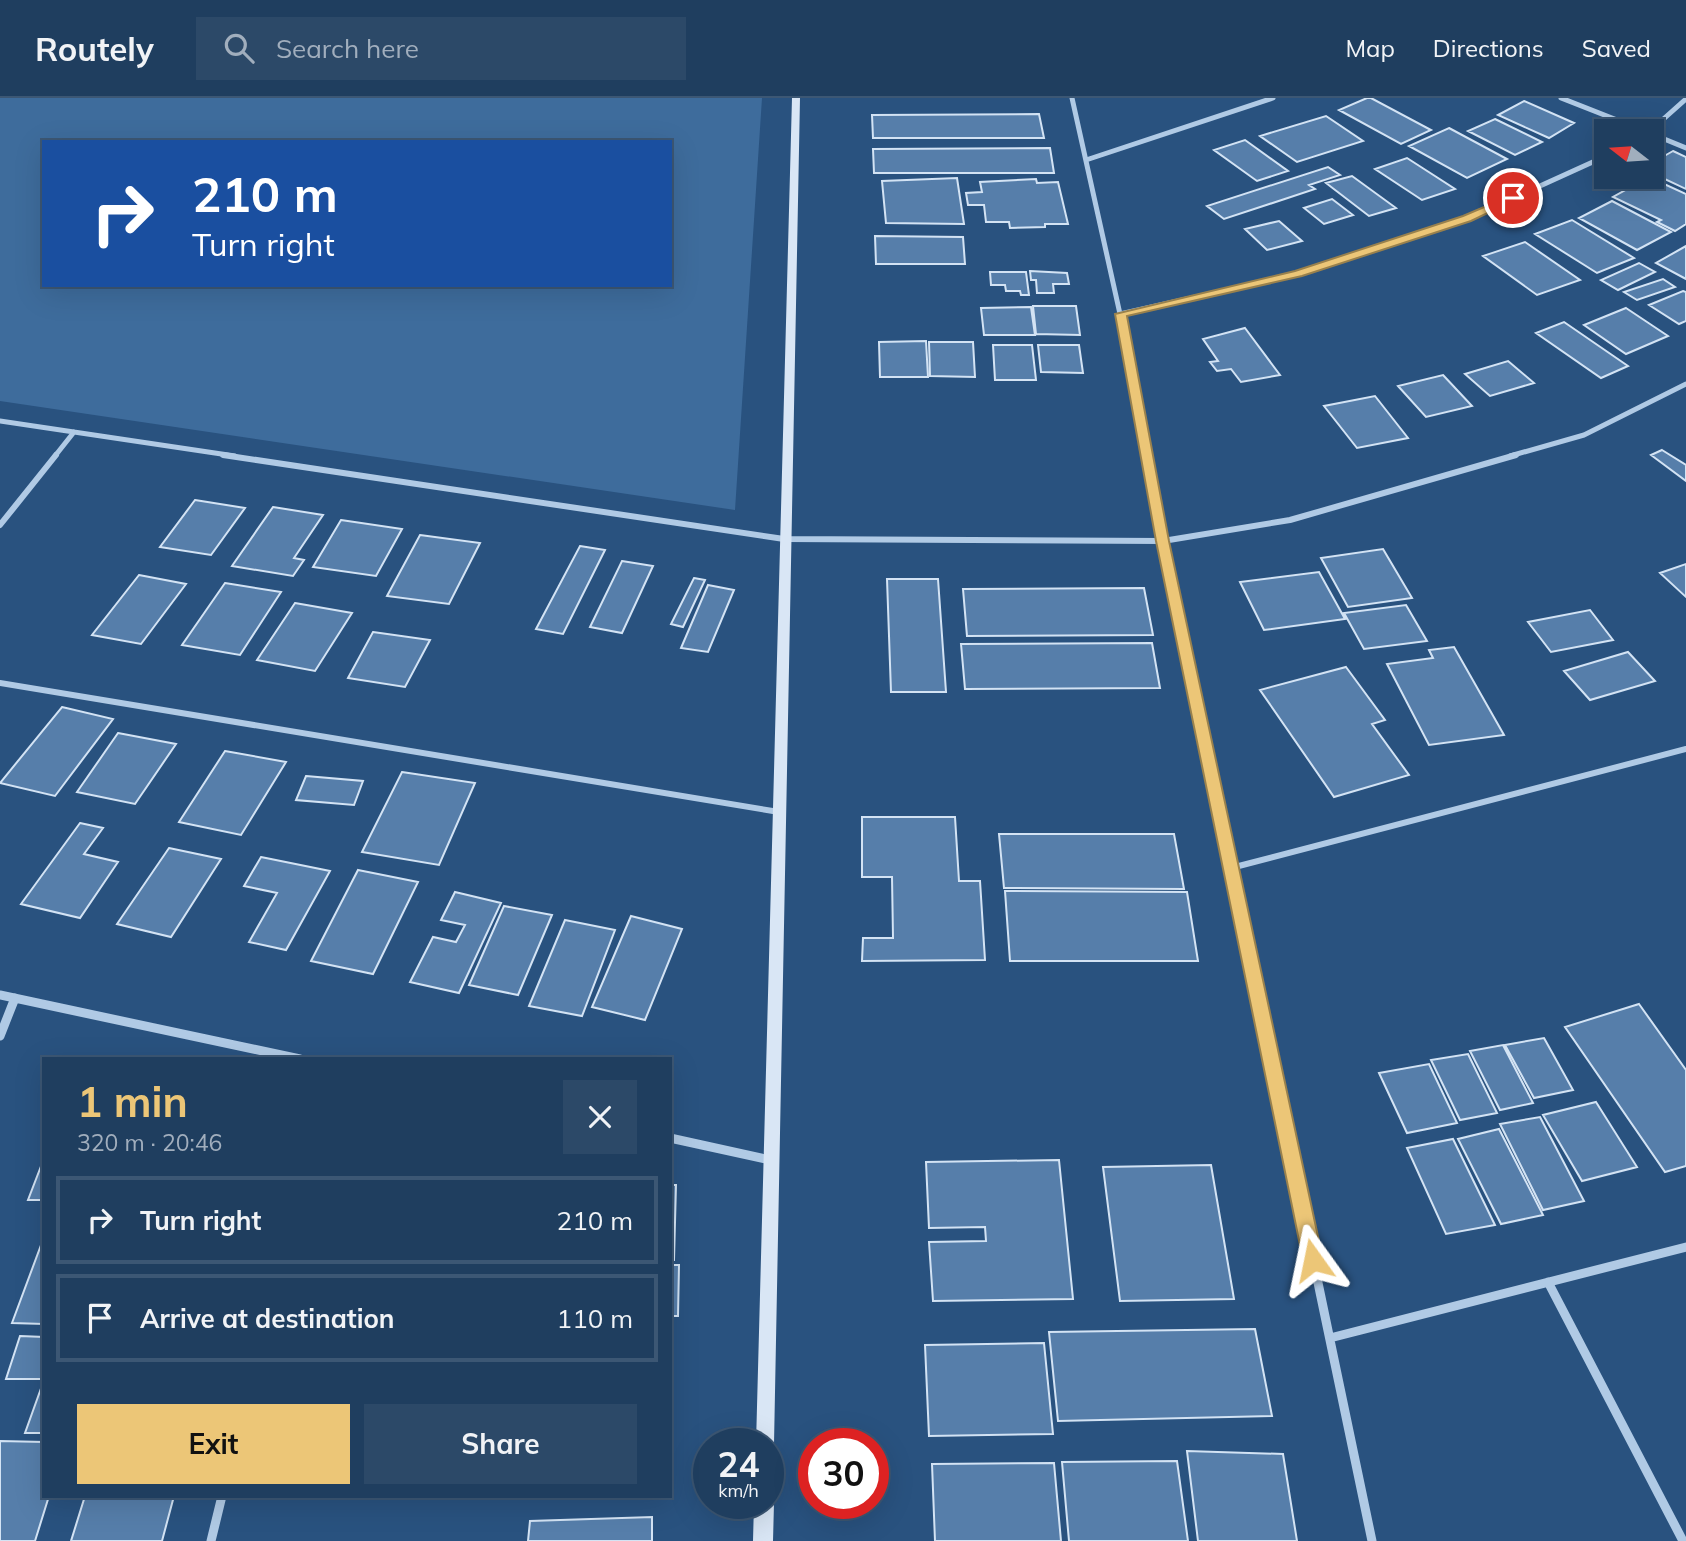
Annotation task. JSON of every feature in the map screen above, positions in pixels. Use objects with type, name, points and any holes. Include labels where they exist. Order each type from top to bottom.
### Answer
[{"type":"street","points":[[765,1428],[796,98]]},
{"type":"street","points":[[1072,98],[1120,314],[1163,541],[1372,1541]]},
{"type":"street","points":[[1086,160],[1273,98]]},
{"type":"street","points":[[1561,98],[1614,119]]},
{"type":"street","points":[[1664,120],[1686,99]]},
{"type":"street","points":[[1664,139],[1686,148]]},
{"type":"street","points":[[1120,314],[1324,266],[1467,219],[1594,161]]},
{"type":"street","points":[[0,421],[784,539],[1163,541],[1290,520],[1584,435],[1686,384]]},
{"type":"street","points":[[0,526],[74,432]]},
{"type":"street","points":[[0,683],[779,812]]},
{"type":"street","points":[[1231,868],[1686,749]]},
{"type":"street","points":[[0,995],[291,1057]]},
{"type":"street","points":[[0,1036],[15,998]]},
{"type":"street","points":[[672,1138],[771,1160]]},
{"type":"street","points":[[1329,1338],[1686,1247]]},
{"type":"street","points":[[1548,1282],[1683,1541]]},
{"type":"street","points":[[211,1541],[222,1498]]},
{"type":"street","points":[[763,1541],[764,1519]]},
{"type":"shaded area","points":[[0,98],[762,98],[735,510],[0,401]]},
{"type":"building","points":[[1367,98],[1431,130],[1401,144],[1339,110]]},
{"type":"building","points":[[1524,101],[1574,123],[1549,138],[1498,115]]},
{"type":"building","points":[[1039,114],[1044,138],[873,138],[872,115]]},
{"type":"building","points":[[1326,116],[1363,141],[1297,162],[1260,136]]},
{"type":"building","points":[[1495,119],[1542,142],[1515,155],[1468,131]]},
{"type":"building","points":[[1449,128],[1507,159],[1467,178],[1409,146]]},
{"type":"building","points":[[1245,140],[1288,171],[1257,181],[1214,150]]},
{"type":"building","points":[[1050,148],[1054,173],[874,173],[873,149]]},
{"type":"building","points":[[1673,151],[1686,157],[1686,189],[1664,179],[1664,156]]},
{"type":"building","points":[[1407,158],[1455,189],[1422,200],[1375,169]]},
{"type":"building","points":[[1328,167],[1340,175],[1309,185],[1315,189],[1224,219],[1207,206]]},
{"type":"building","points":[[1352,176],[1396,208],[1369,216],[1326,183]]},
{"type":"building","points":[[957,178],[964,224],[886,223],[882,181]]},
{"type":"building","points":[[1036,179],[1037,183],[1058,182],[1068,224],[1010,228],[1009,222],[986,222],[984,205],[968,205],[966,193],[982,192],[980,182]]},
{"type":"building","points":[[1664,184],[1686,194],[1686,224],[1675,231],[1657,222],[1661,220],[1613,197],[1627,189],[1664,189]]},
{"type":"building","points":[[1332,199],[1353,215],[1324,224],[1304,208]]},
{"type":"building","points":[[1612,201],[1671,232],[1637,250],[1579,218]]},
{"type":"building","points":[[1572,220],[1634,258],[1597,273],[1535,234]]},
{"type":"building","points":[[1279,221],[1302,241],[1267,250],[1245,229]]},
{"type":"building","points":[[875,236],[963,237],[965,264],[876,264]]},
{"type":"building","points":[[1525,242],[1580,280],[1537,295],[1483,256]]},
{"type":"building","points":[[1686,246],[1686,279],[1656,263]]},
{"type":"building","points":[[1639,263],[1655,272],[1618,290],[1601,280]]},
{"type":"building","points":[[1030,271],[1067,273],[1069,284],[1053,284],[1054,293],[1037,293],[1036,280],[1031,280]]},
{"type":"building","points":[[990,272],[1026,272],[1029,295],[1021,295],[1020,291],[1006,291],[1005,285],[991,285]]},
{"type":"building","points":[[1663,279],[1675,287],[1637,300],[1624,292]]},
{"type":"building","points":[[1686,292],[1686,321],[1679,324],[1649,305]]},
{"type":"building","points":[[1033,306],[1076,306],[1080,335],[1036,334]]},
{"type":"building","points":[[1031,307],[1035,335],[984,335],[981,308]]},
{"type":"building","points":[[1626,308],[1668,336],[1626,354],[1584,325]]},
{"type":"building","points":[[1564,322],[1628,366],[1601,378],[1536,333]]},
{"type":"building","points":[[1245,328],[1280,375],[1241,382],[1231,369],[1217,371],[1210,362],[1218,361],[1203,339]]},
{"type":"building","points":[[926,341],[928,377],[880,377],[879,342]]},
{"type":"building","points":[[929,342],[973,342],[975,377],[930,376]]},
{"type":"building","points":[[993,345],[1032,345],[1036,380],[995,380]]},
{"type":"building","points":[[1038,345],[1079,345],[1083,373],[1041,372]]},
{"type":"building","points":[[1508,361],[1534,383],[1490,396],[1465,374]]},
{"type":"building","points":[[1443,375],[1472,406],[1426,417],[1398,386]]},
{"type":"building","points":[[1375,396],[1408,438],[1357,448],[1324,406]]},
{"type":"building","points":[[1662,450],[1686,465],[1686,481],[1651,455]]},
{"type":"building","points":[[195,500],[245,508],[211,555],[160,547]]},
{"type":"building","points":[[273,507],[323,515],[294,558],[304,560],[293,576],[232,566]]},
{"type":"building","points":[[341,520],[402,529],[376,576],[313,567]]},
{"type":"building","points":[[420,535],[480,543],[449,604],[387,596]]},
{"type":"building","points":[[580,546],[605,550],[563,634],[536,629]]},
{"type":"building","points":[[1383,549],[1412,598],[1348,607],[1321,558]]},
{"type":"building","points":[[622,561],[653,566],[622,633],[590,627]]},
{"type":"building","points":[[1686,564],[1686,597],[1660,573]]},
{"type":"building","points":[[1319,572],[1345,619],[1264,630],[1240,582]]},
{"type":"building","points":[[139,575],[186,584],[141,644],[92,635]]},
{"type":"building","points":[[694,578],[705,580],[683,627],[671,624]]},
{"type":"building","points":[[887,579],[938,579],[946,692],[891,692]]},
{"type":"building","points":[[225,583],[281,592],[240,655],[182,645]]},
{"type":"building","points":[[708,585],[734,590],[708,652],[681,648]]},
{"type":"building","points":[[1144,588],[1153,635],[967,636],[963,589]]},
{"type":"building","points":[[295,603],[352,613],[315,671],[257,660]]},
{"type":"building","points":[[1406,605],[1427,641],[1364,649],[1344,613]]},
{"type":"building","points":[[1590,610],[1613,640],[1551,652],[1528,622]]},
{"type":"building","points":[[373,632],[430,640],[405,687],[348,678]]},
{"type":"building","points":[[1152,643],[1160,688],[965,689],[961,644]]},
{"type":"building","points":[[1454,647],[1504,735],[1429,745],[1387,664],[1433,658],[1429,650]]},
{"type":"building","points":[[1628,652],[1655,681],[1590,700],[1564,671]]},
{"type":"building","points":[[1346,667],[1385,720],[1372,724],[1409,775],[1334,797],[1260,690]]},
{"type":"building","points":[[62,707],[113,719],[55,796],[0,783]]},
{"type":"building","points":[[118,733],[176,744],[135,804],[77,792]]},
{"type":"building","points":[[225,751],[286,762],[241,835],[179,822]]},
{"type":"building","points":[[402,772],[475,783],[439,865],[362,852]]},
{"type":"building","points":[[306,776],[363,781],[354,805],[296,800]]},
{"type":"building","points":[[862,817],[955,817],[959,881],[980,881],[985,960],[862,961],[863,938],[893,938],[892,877],[862,877]]},
{"type":"building","points":[[80,823],[103,828],[84,854],[118,862],[80,918],[21,904]]},
{"type":"building","points":[[999,834],[1174,834],[1184,889],[1004,888]]},
{"type":"building","points":[[169,848],[221,859],[171,937],[117,924]]},
{"type":"building","points":[[261,857],[330,871],[286,950],[249,942],[277,893],[244,886]]},
{"type":"building","points":[[358,870],[418,882],[373,974],[311,961]]},
{"type":"building","points":[[1005,891],[1187,892],[1198,961],[1010,961]]},
{"type":"building","points":[[455,892],[501,903],[459,993],[410,982],[433,937],[456,942],[465,925],[441,920]]},
{"type":"building","points":[[504,906],[552,915],[518,995],[469,985]]},
{"type":"building","points":[[631,916],[682,929],[645,1020],[592,1007]]},
{"type":"building","points":[[565,920],[615,930],[582,1016],[529,1006]]},
{"type":"building","points":[[1639,1004],[1686,1070],[1686,1166],[1665,1172],[1565,1027]]},
{"type":"building","points":[[1544,1038],[1573,1090],[1534,1098],[1505,1045]]},
{"type":"building","points":[[1503,1045],[1533,1103],[1500,1110],[1470,1051]]},
{"type":"building","points":[[1468,1054],[1497,1113],[1460,1120],[1431,1060]]},
{"type":"building","points":[[1429,1064],[1457,1123],[1407,1133],[1379,1073]]},
{"type":"building","points":[[1596,1102],[1637,1167],[1582,1181],[1543,1115]]},
{"type":"building","points":[[1540,1117],[1584,1201],[1543,1210],[1500,1124]]},
{"type":"building","points":[[1499,1129],[1543,1215],[1501,1224],[1458,1139]]},
{"type":"building","points":[[1453,1139],[1495,1225],[1446,1234],[1407,1148]]},
{"type":"building","points":[[1059,1160],[1073,1299],[933,1301],[929,1242],[986,1241],[985,1227],[929,1228],[926,1162]]},
{"type":"building","points":[[42,1164],[42,1200],[28,1200]]},
{"type":"building","points":[[1211,1165],[1234,1299],[1120,1301],[1103,1167]]},
{"type":"building","points":[[672,1185],[676,1185],[674,1260]]},
{"type":"building","points":[[42,1242],[42,1324],[12,1323]]},
{"type":"building","points":[[672,1265],[679,1265],[678,1316],[672,1316]]},
{"type":"building","points":[[1255,1329],[1272,1416],[1058,1421],[1049,1332]]},
{"type":"building","points":[[20,1336],[42,1337],[42,1379],[6,1379]]},
{"type":"building","points":[[1044,1343],[1053,1434],[929,1436],[925,1345]]},
{"type":"building","points":[[42,1386],[42,1433],[25,1433]]},
{"type":"building","points":[[0,1441],[42,1442],[42,1498],[48,1498],[35,1541],[0,1541]]},
{"type":"building","points":[[1187,1451],[1283,1454],[1297,1541],[1198,1541]]},
{"type":"building","points":[[1177,1461],[1188,1541],[1069,1541],[1062,1462]]},
{"type":"building","points":[[1054,1463],[1061,1541],[935,1541],[932,1464]]},
{"type":"building","points":[[84,1498],[173,1498],[162,1541],[71,1541]]},
{"type":"building","points":[[652,1517],[652,1541],[528,1541],[530,1521]]},
{"type":"route","points":[[1313,1260],[1163,541],[1120,314],[1298,274],[1467,219],[1513,198]]}]
